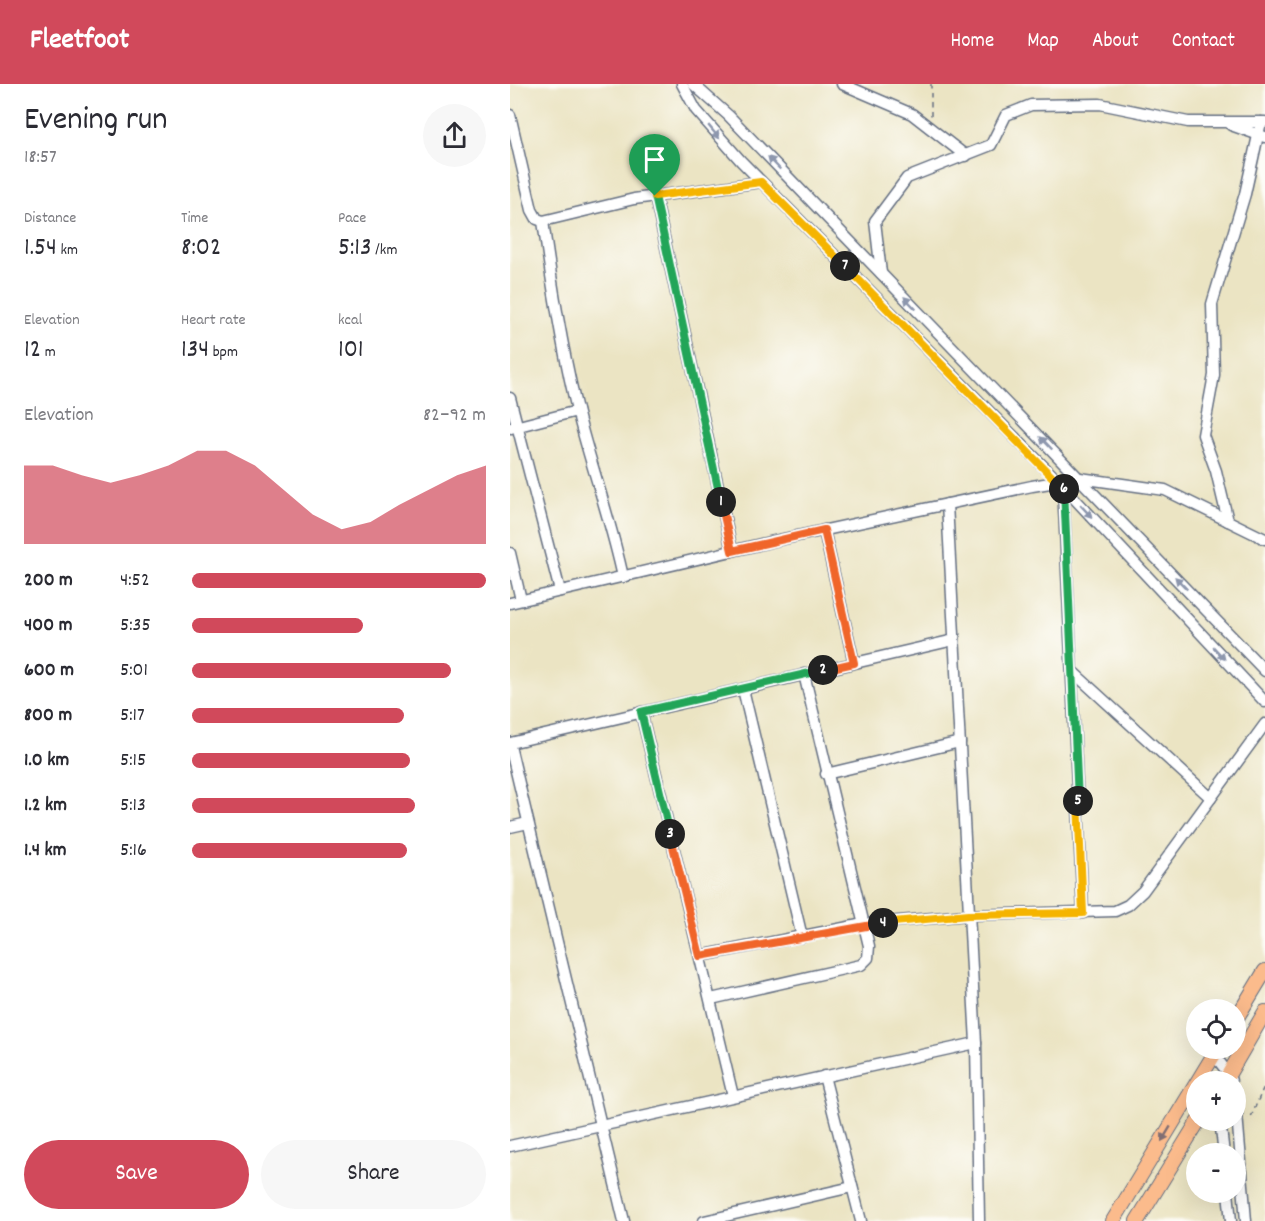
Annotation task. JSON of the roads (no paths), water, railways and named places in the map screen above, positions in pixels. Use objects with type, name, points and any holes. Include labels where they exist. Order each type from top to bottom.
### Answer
[{"type":"main road","points":[[1246,1002],[1265,971]]},
{"type":"main road","points":[[1232,1071],[1265,1012]]},
{"type":"main road","points":[[1113,1221],[1186,1106]]},
{"type":"main road","points":[[1137,1221],[1192,1131]]},
{"type":"street","points":[[682,84],[686,95],[709,126],[761,182],[1061,484],[1265,702]]},
{"type":"street","points":[[693,84],[729,116],[1265,671]]},
{"type":"street","points":[[842,84],[912,114],[966,156]]},
{"type":"street","points":[[881,273],[875,221],[907,178],[991,145],[1006,115],[1031,105],[1100,104],[1188,122],[1263,122],[1262,136],[1212,304],[1214,375],[1203,435],[1216,471],[1228,520]]},
{"type":"street","points":[[510,115],[532,210],[537,219],[543,221],[588,208],[655,196],[761,182]]},
{"type":"street","points":[[1222,122],[1262,136]]},
{"type":"street","points":[[655,196],[732,551]]},
{"type":"street","points":[[543,221],[560,339],[592,468],[612,526],[623,576]]},
{"type":"street","points":[[510,398],[513,428],[560,591]]},
{"type":"street","points":[[513,428],[577,411]]},
{"type":"street","points":[[510,553],[516,602],[824,530],[946,504],[1061,484],[1080,478],[1165,490],[1265,539]]},
{"type":"street","points":[[1061,484],[1083,913]]},
{"type":"street","points":[[946,504],[976,1043],[979,1221]]},
{"type":"street","points":[[824,530],[854,663]]},
{"type":"street","points":[[624,1221],[510,745],[641,712],[954,640]]},
{"type":"street","points":[[1072,671],[1211,798]]},
{"type":"street","points":[[711,999],[861,965],[868,958],[870,950],[804,675]]},
{"type":"street","points":[[742,689],[802,937]]},
{"type":"street","points":[[641,712],[733,1096]]},
{"type":"street","points":[[700,956],[864,924],[968,915],[1115,911],[1134,900],[1265,724]]},
{"type":"street","points":[[826,774],[960,742]]},
{"type":"street","points":[[510,827],[528,823]]},
{"type":"street","points":[[510,1146],[976,1043]]},
{"type":"street","points":[[824,1076],[861,1221]]},
{"type":"street","points":[[1238,1131],[1246,1221]]},
{"type":"street","points":[[704,1221],[749,1216],[852,1187]]},
{"type":"street","points":[[1229,1203],[1231,1221]]}]
